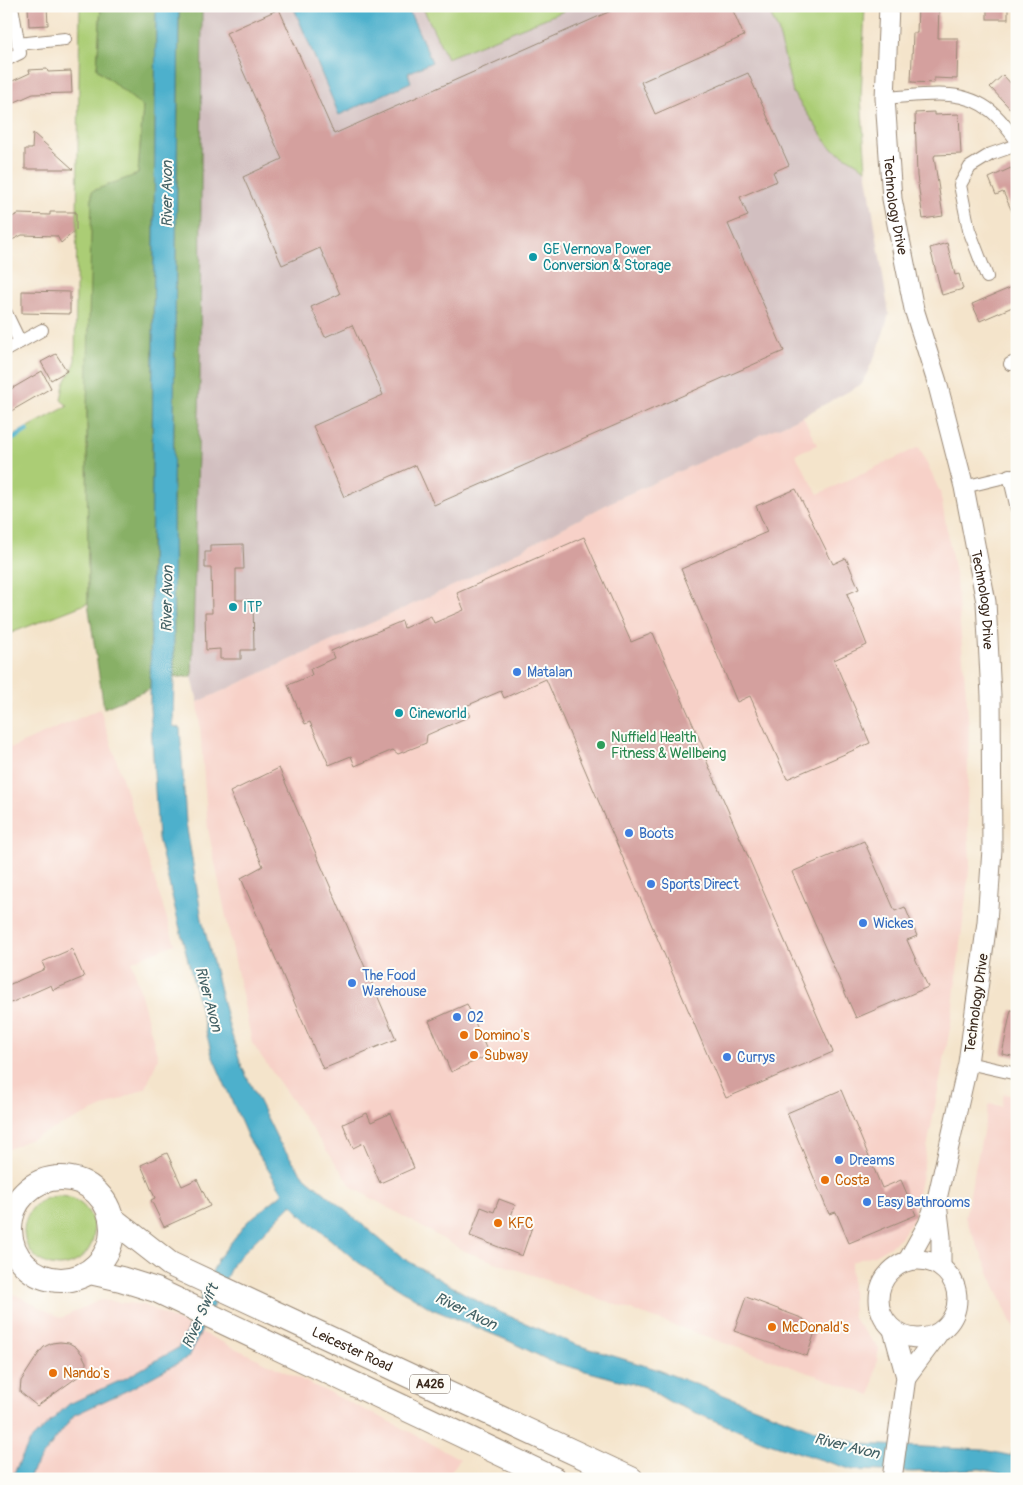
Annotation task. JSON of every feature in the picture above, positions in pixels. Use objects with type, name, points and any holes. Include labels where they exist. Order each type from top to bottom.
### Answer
[{"type":"highway","points":[[62,1178],[75,1180],[98,1193],[109,1210],[111,1218],[111,1241],[104,1259],[90,1272],[74,1280],[59,1281],[41,1277],[29,1270],[11,1251],[10,1233],[11,1218],[16,1206],[15,1191],[50,1179],[62,1178]]},
{"type":"highway","name":"Leicester Road","points":[[111,1218],[170,1264],[631,1479]]},
{"type":"highway","name":"A426","points":[[90,1272],[156,1290],[190,1304],[523,1473],[554,1479]]},
{"type":"street","points":[[6,60],[20,53],[12,6]]},
{"type":"street","name":"Technology Drive","points":[[889,6],[885,98],[892,200],[914,309],[937,382],[964,486],[986,602],[991,696],[991,868],[987,922],[968,1063],[937,1199],[928,1224],[908,1260]]},
{"type":"street","points":[[18,44],[65,39]]},
{"type":"street","points":[[885,98],[947,94],[966,97],[992,112],[1017,143],[991,154],[970,167],[960,185],[969,230],[987,277]]},
{"type":"street","points":[[6,313],[20,342]]},
{"type":"street","points":[[6,350],[42,330]]},
{"type":"street","points":[[964,486],[1013,474],[1017,509]]},
{"type":"street","points":[[968,1063],[1017,1074]]},
{"type":"street","name":"Technology Drive","points":[[937,1199],[941,1267]]},
{"type":"street","points":[[906,1377],[938,1334],[947,1327],[957,1307],[955,1285],[950,1276],[941,1267],[920,1259],[908,1260],[887,1274],[881,1285],[878,1297],[880,1310],[885,1321],[893,1330],[904,1336],[916,1339],[938,1334]]},
{"type":"street","points":[[892,1479],[906,1377],[893,1330]]},
{"type":"shaded area","points":[[202,6],[422,6],[447,58],[576,6],[766,6],[778,30],[794,93],[830,147],[866,169],[889,314],[879,347],[862,384],[803,416],[617,499],[457,584],[198,702],[192,677],[200,377]]},
{"type":"shaded area","points":[[803,416],[817,445],[795,454],[818,494],[919,447],[940,492],[956,579],[969,727],[967,808],[970,862],[951,1023],[913,1221],[895,1243],[874,1255],[851,1262],[853,1318],[879,1349],[871,1395],[464,1251],[352,1187],[252,1043],[208,829],[198,702],[457,584],[617,499]]},
{"type":"shaded area","points":[[100,709],[175,944],[132,961],[158,1058],[146,1088],[6,1150],[6,739],[11,748]]},
{"type":"shaded area","points":[[1004,1094],[1017,1096],[1017,1331],[1010,1320],[965,1217],[989,1104],[1001,1106]]},
{"type":"shaded area","points":[[6,1290],[61,1318],[100,1300],[144,1305],[399,1426],[460,1459],[446,1479],[6,1479]]},
{"type":"green space","points":[[80,6],[101,6],[97,69],[143,107],[138,174],[87,407],[88,603],[6,635],[6,439],[68,406],[61,400],[64,384],[75,364]]},
{"type":"green space","points":[[101,6],[156,6],[150,689],[104,708],[88,603],[87,407],[92,191],[138,174],[143,107],[97,69]]},
{"type":"green space","points":[[202,6],[200,377],[192,677],[174,677],[173,496],[179,12]]},
{"type":"green space","points":[[422,6],[576,6],[447,58]]},
{"type":"green space","points":[[766,6],[865,6],[861,97],[866,169],[830,147],[793,93],[778,30]]},
{"type":"green space","points":[[52,1196],[66,1196],[79,1201],[89,1211],[94,1224],[94,1238],[89,1251],[79,1261],[66,1266],[52,1266],[39,1261],[29,1251],[24,1238],[24,1224],[29,1211],[39,1201]]},
{"type":"green space","points":[[1017,1437],[1017,1479],[1003,1479]]},
{"type":"water","points":[[156,6],[190,6],[190,8],[179,12],[173,496],[173,726],[180,728],[186,823],[202,919],[229,1026],[242,1067],[279,1142],[303,1175],[401,1257],[488,1307],[574,1344],[656,1369],[825,1434],[862,1444],[984,1450],[1017,1457],[1017,1477],[980,1469],[912,1472],[853,1470],[763,1441],[670,1402],[645,1387],[552,1362],[509,1341],[432,1309],[359,1263],[301,1215],[292,1204],[233,1263],[189,1357],[128,1390],[74,1415],[33,1469],[29,1479],[11,1479],[30,1441],[69,1404],[124,1379],[178,1348],[218,1259],[247,1222],[283,1193],[248,1138],[212,1055],[158,838],[150,707]]},
{"type":"water","points":[[293,6],[407,6],[432,62],[408,73],[411,82],[339,115]]},
{"type":"building","points":[[28,6],[47,6],[48,25],[29,26]]},
{"type":"building","name":"GE Vernova Power Conversion & Storage","points":[[622,6],[731,6],[744,36],[641,82],[655,114],[748,73],[789,165],[773,172],[777,181],[740,197],[748,216],[728,224],[784,351],[434,505],[416,465],[344,497],[313,426],[383,395],[352,325],[325,337],[311,307],[340,294],[320,248],[282,265],[243,177],[282,159],[226,33],[279,9],[334,134]]},
{"type":"building","points":[[918,6],[939,6],[938,38],[958,38],[957,79],[934,78],[934,83],[911,82],[913,33],[917,33]]},
{"type":"building","points":[[987,6],[1008,6],[1008,19],[987,19]]},
{"type":"building","points":[[47,69],[48,72],[71,71],[72,93],[33,94],[6,106],[6,84],[30,73],[29,70]]},
{"type":"building","points":[[1003,75],[1017,90],[1017,116],[990,87]]},
{"type":"building","points":[[934,112],[934,115],[959,114],[961,154],[935,155],[943,216],[923,219],[917,176],[915,113]]},
{"type":"building","points":[[33,133],[73,169],[25,169],[25,149],[32,149]]},
{"type":"building","points":[[1011,168],[1017,182],[1017,222],[1003,192],[996,195],[989,178]]},
{"type":"building","points":[[50,212],[76,212],[76,230],[61,243],[57,236],[22,235],[6,243],[6,220],[18,214],[50,215]]},
{"type":"building","points":[[947,243],[955,275],[959,274],[963,289],[942,295],[930,248]]},
{"type":"building","points":[[1017,285],[1017,305],[980,321],[972,304]]},
{"type":"building","points":[[22,291],[70,292],[70,314],[22,313]]},
{"type":"building","points":[[56,354],[67,371],[51,380],[41,362]]},
{"type":"building","points":[[42,371],[51,388],[6,414],[6,392]]},
{"type":"building","points":[[796,489],[833,564],[846,558],[859,589],[847,594],[867,645],[834,660],[870,743],[787,779],[750,696],[737,702],[681,569],[767,532],[756,506]]},
{"type":"building","points":[[584,537],[631,642],[653,633],[833,1052],[726,1098],[546,679],[504,698],[501,691],[466,706],[470,716],[427,735],[426,743],[398,754],[393,750],[355,766],[351,756],[329,765],[310,722],[305,724],[288,685],[312,675],[310,669],[334,658],[331,651],[402,621],[404,628],[431,616],[434,623],[464,610],[457,593]]},
{"type":"building","name":"ITP","points":[[243,544],[244,569],[236,569],[236,600],[253,600],[254,650],[241,650],[241,659],[220,659],[220,649],[206,650],[205,613],[212,613],[211,568],[205,568],[205,552],[210,552],[210,545]]},
{"type":"building","points":[[279,768],[396,1039],[323,1069],[241,878],[263,866],[230,792]]},
{"type":"building","name":"Wickes","points":[[864,841],[895,911],[905,907],[917,936],[907,940],[928,987],[856,1018],[792,872]]},
{"type":"building","points":[[72,949],[84,977],[53,990],[51,985],[6,1005],[6,986],[45,969],[42,962]]},
{"type":"building","points":[[467,1004],[489,1055],[451,1072],[429,1021]]},
{"type":"building","points":[[1011,1010],[1017,1011],[1017,1057],[1002,1054]]},
{"type":"building","points":[[841,1090],[882,1188],[901,1180],[916,1215],[849,1243],[836,1212],[829,1214],[787,1113]]},
{"type":"building","points":[[367,1113],[371,1122],[391,1113],[414,1168],[380,1183],[363,1143],[353,1148],[343,1124]]},
{"type":"building","points":[[167,1153],[182,1186],[197,1179],[210,1206],[164,1227],[151,1200],[155,1198],[141,1165]]},
{"type":"building","name":"KFC","points":[[499,1199],[515,1205],[510,1219],[532,1227],[522,1256],[470,1236],[481,1207],[494,1212]]},
{"type":"building","name":"McDonald's","points":[[746,1297],[804,1319],[803,1325],[816,1329],[807,1356],[734,1331]]},
{"type":"building","points":[[60,1342],[69,1343],[76,1347],[86,1362],[86,1371],[37,1406],[20,1392],[21,1381],[44,1347]]},
{"type":"waterway","points":[[6,443],[27,430]]},
{"type":"place","name":"GE Vernova Power Conversion & Storage","points":[[533,257]]},
{"type":"place","name":"ITP","points":[[233,607]]},
{"type":"place","name":"Matalan","points":[[517,672]]},
{"type":"place","name":"Cineworld","points":[[399,713]]},
{"type":"place","name":"Nuffield Health Fitness & Wellbeing","points":[[601,745]]},
{"type":"place","name":"Boots","points":[[629,833]]},
{"type":"place","name":"Sports Direct","points":[[651,884]]},
{"type":"place","name":"Wickes","points":[[863,923]]},
{"type":"place","name":"The Food Warehouse","points":[[352,983]]},
{"type":"place","name":"O2","points":[[457,1017]]},
{"type":"place","name":"Domino's","points":[[464,1035]]},
{"type":"place","name":"Subway","points":[[474,1055]]},
{"type":"place","name":"Currys","points":[[727,1057]]},
{"type":"place","name":"Dreams","points":[[839,1160]]},
{"type":"place","name":"Costa","points":[[825,1180]]},
{"type":"place","name":"Easy Bathrooms","points":[[867,1202]]},
{"type":"place","name":"KFC","points":[[498,1223]]},
{"type":"place","name":"McDonald's","points":[[772,1327]]},
{"type":"place","name":"Nando's","points":[[53,1373]]},
{"type":"water label","name":"River Avon","points":[[167,194]]},
{"type":"water label","name":"River Avon","points":[[167,599]]},
{"type":"water label","name":"River Avon","points":[[209,999]]},
{"type":"water label","name":"River Avon","points":[[466,1311]]},
{"type":"water label","name":"River Swift","points":[[200,1316]]},
{"type":"water label","name":"River Avon","points":[[847,1446]]}]
